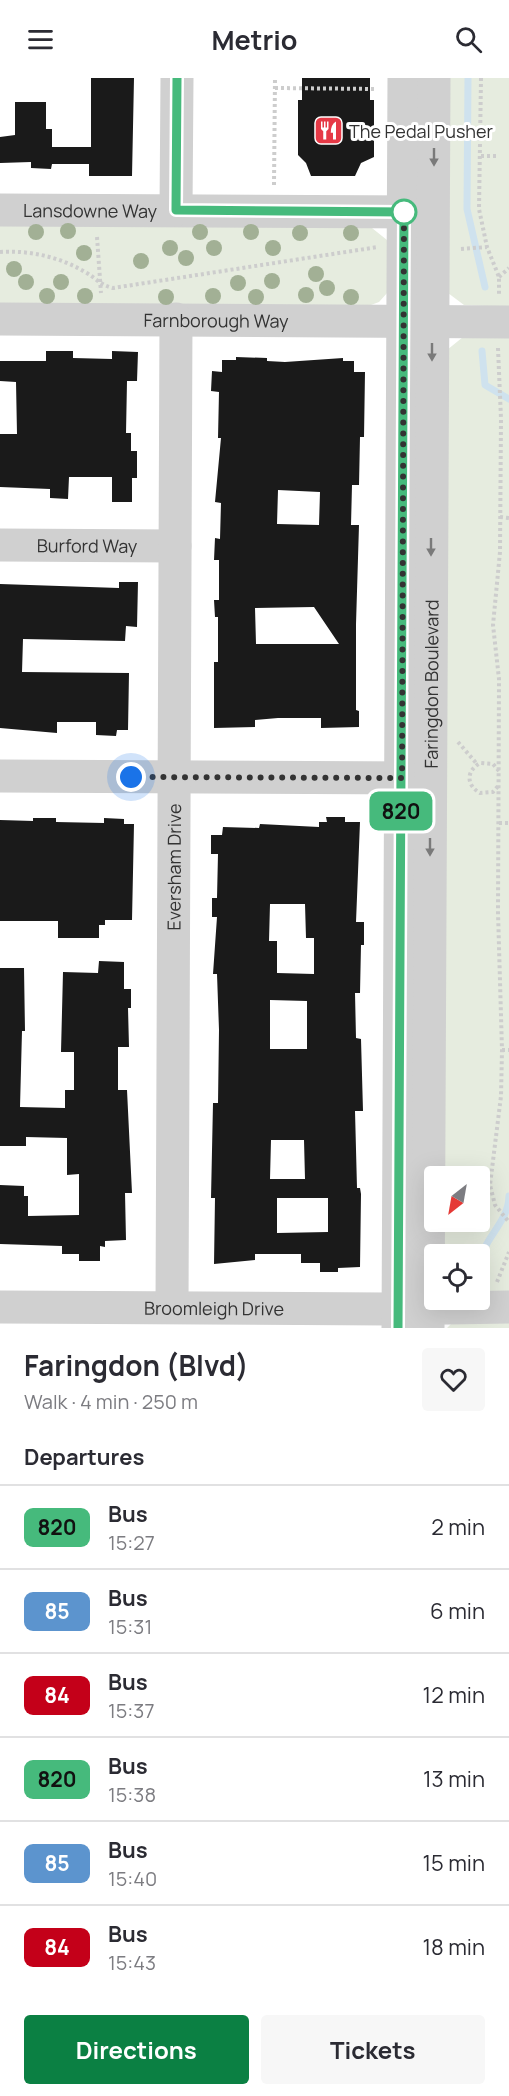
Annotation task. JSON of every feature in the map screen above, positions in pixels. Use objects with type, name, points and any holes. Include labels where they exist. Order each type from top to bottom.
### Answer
[{"type":"street","points":[[176,210],[177,78]]},
{"type":"street","name":"Faringdon Boulevard","points":[[413,1318],[418,212],[434,78]]},
{"type":"street","name":"Faringdon Boulevard","points":[[394,83],[418,212]]},
{"type":"street","name":"Lansdowne Way","points":[[0,210],[418,212]]},
{"type":"street","name":"Farnborough Way","points":[[0,319],[504,321]]},
{"type":"street","name":"Eversham Drive","points":[[172,1306],[176,777],[176,319]]},
{"type":"street","name":"Burford Way","points":[[0,545],[175,546]]},
{"type":"street","points":[[0,776],[416,778]]},
{"type":"street","name":"Broomleigh Drive","points":[[0,1307],[172,1306],[413,1318],[509,1307]]},
{"type":"path","points":[[274,189],[275,78]]},
{"type":"path","points":[[481,78],[481,156],[478,198],[487,247],[499,276],[504,321],[498,384],[500,403],[499,573],[493,626],[499,679],[498,823],[506,1050],[490,1172],[492,1195],[500,1212],[509,1222]]},
{"type":"path","points":[[275,88],[394,83]]},
{"type":"path","points":[[481,156],[496,156]]},
{"type":"path","points":[[96,210],[101,319]]},
{"type":"path","points":[[0,252],[31,252],[52,258],[86,272],[101,285],[119,287],[211,271],[418,245],[487,247]]},
{"type":"path","points":[[499,276],[509,268]]},
{"type":"path","points":[[500,518],[509,518]]},
{"type":"path","points":[[499,772],[493,764],[480,763],[470,771],[469,778],[470,784],[480,793],[493,792],[499,784]]},
{"type":"path","points":[[498,823],[509,823]]},
{"type":"shaded area","points":[[444,78],[509,78],[509,307],[464,305],[448,293]]},
{"type":"shaded area","points":[[0,224],[372,228],[387,240],[388,292],[379,302],[371,305],[0,306]]},
{"type":"shaded area","points":[[509,336],[509,1291],[490,1292],[490,1244],[439,1244],[440,1232],[490,1232],[490,1166],[440,1166],[447,350],[463,337]]},
{"type":"shaded area","points":[[509,1320],[509,1328],[447,1328],[453,1322]]},
{"type":"building","points":[[91,78],[134,78],[132,176],[89,176],[89,164],[52,164],[51,169],[31,168],[31,162],[0,163],[0,137],[15,135],[15,102],[46,102],[46,129],[52,129],[52,147],[91,147]]},
{"type":"building","points":[[302,78],[370,78],[370,100],[374,100],[374,157],[361,163],[355,176],[311,176],[306,163],[298,155],[298,100],[302,100]]},
{"type":"building","points":[[46,351],[73,351],[73,358],[112,359],[112,351],[138,352],[137,381],[127,381],[126,433],[131,433],[131,451],[137,451],[137,478],[132,478],[132,502],[112,502],[112,477],[69,477],[68,499],[50,498],[50,489],[0,487],[0,434],[17,434],[16,382],[0,381],[0,361],[46,361]]},
{"type":"building","points":[[236,357],[267,358],[267,361],[285,362],[343,358],[343,361],[354,361],[354,372],[365,372],[364,437],[360,437],[359,485],[352,485],[351,525],[359,525],[356,710],[359,711],[359,727],[321,728],[321,718],[278,718],[255,720],[255,727],[214,728],[214,662],[218,662],[218,617],[215,617],[214,600],[219,600],[219,560],[214,560],[215,538],[220,539],[221,503],[215,502],[221,438],[218,438],[219,392],[211,391],[212,371],[222,372],[222,360],[236,360]],"holes":[[[278,490],[320,492],[319,525],[277,524]],[[314,607],[339,644],[256,644],[255,608]]]},
{"type":"building","points":[[119,582],[138,582],[137,627],[126,626],[125,641],[23,639],[22,672],[129,673],[128,730],[117,730],[116,736],[96,735],[96,722],[57,722],[57,733],[0,728],[0,584],[119,588]]},
{"type":"building","points":[[326,817],[345,817],[345,822],[360,822],[356,922],[364,922],[364,945],[361,945],[360,993],[355,993],[356,1038],[361,1039],[363,1111],[355,1111],[357,1188],[360,1188],[361,1194],[360,1267],[338,1268],[338,1272],[320,1272],[320,1263],[301,1263],[301,1254],[255,1254],[255,1260],[214,1264],[215,1198],[211,1198],[213,1103],[218,1103],[219,1030],[217,974],[213,974],[217,917],[212,917],[212,898],[217,898],[218,854],[211,854],[211,835],[222,835],[223,827],[259,828],[260,824],[319,827],[319,822],[327,822]],"holes":[[[270,904],[305,904],[306,938],[314,938],[314,974],[277,973],[277,941],[269,941]],[[270,1000],[307,1001],[307,1049],[270,1049]],[[271,1140],[304,1140],[305,1179],[270,1179]],[[277,1198],[328,1198],[328,1232],[277,1233]]]},
{"type":"building","points":[[33,818],[56,818],[56,822],[104,823],[104,818],[124,819],[124,824],[134,824],[132,920],[105,920],[105,925],[99,925],[99,938],[58,938],[58,921],[0,921],[0,820],[33,821]]},
{"type":"building","points":[[99,961],[124,962],[124,989],[131,989],[131,1008],[128,1008],[129,1047],[118,1047],[118,1090],[127,1090],[132,1193],[125,1193],[126,1240],[105,1241],[105,1247],[100,1246],[100,1261],[79,1261],[79,1254],[62,1254],[62,1246],[0,1244],[0,1185],[24,1186],[24,1196],[28,1196],[28,1216],[79,1215],[79,1174],[67,1175],[67,1138],[26,1137],[26,1146],[0,1146],[0,968],[24,968],[25,1031],[22,1031],[20,1107],[65,1108],[65,1090],[74,1090],[74,1052],[61,1052],[63,972],[98,973]]},
{"type":"waterway","points":[[468,78],[467,209],[485,287]]},
{"type":"waterway","points":[[482,351],[485,385],[509,399]]},
{"type":"waterway","points":[[487,1244],[504,1215],[509,1196]]},
{"type":"bus line","name":"820","points":[[177,78],[176,210],[404,212],[398,1328]]},
{"type":"place","name":"The Pedal Pusher","points":[[328,131]]},
{"type":"route","points":[[131,777],[402,778],[404,212]]}]
